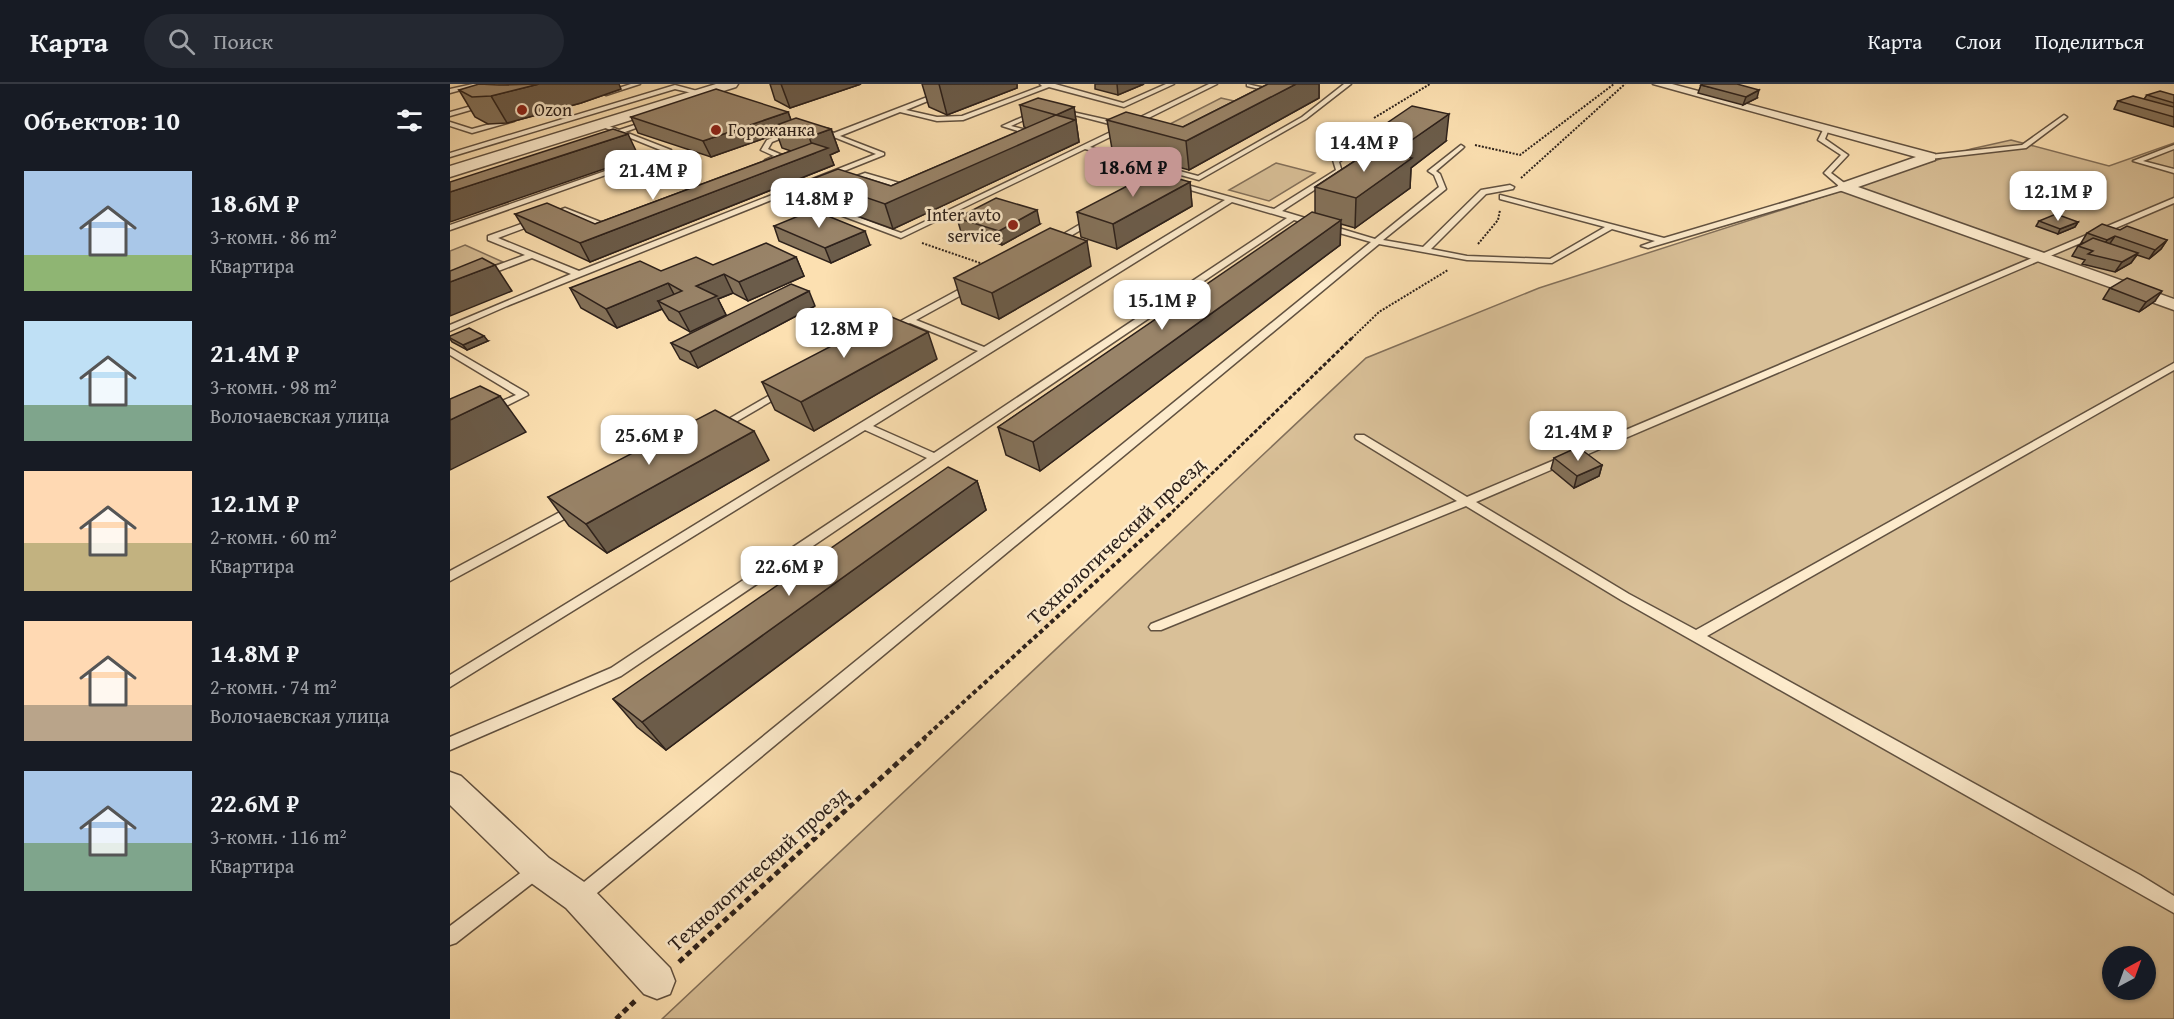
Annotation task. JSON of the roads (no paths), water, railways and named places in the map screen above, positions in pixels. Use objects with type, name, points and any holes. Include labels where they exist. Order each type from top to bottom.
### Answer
[{"type":"street","points":[[450,172],[601,125],[706,98],[730,84]]},
{"type":"street","points":[[1659,84],[1930,157]]},
{"type":"street","points":[[1844,187],[1930,157]]},
{"type":"street","points":[[1844,187],[2174,305]]},
{"type":"street","points":[[450,785],[538,869],[578,897],[657,981]]},
{"type":"lane","points":[[450,92],[480,84]]},
{"type":"lane","points":[[593,97],[637,84]]},
{"type":"lane","points":[[664,84],[706,98]]},
{"type":"lane","points":[[836,135],[966,84]]},
{"type":"lane","points":[[900,110],[937,119],[963,118],[1048,84],[1124,105],[1172,84]]},
{"type":"lane","points":[[783,193],[902,236],[1214,84]]},
{"type":"lane","points":[[1084,147],[1199,178],[1304,118],[1348,84]]},
{"type":"lane","points":[[1249,85],[1277,92],[1268,96]]},
{"type":"lane","points":[[450,155],[675,87]]},
{"type":"lane","points":[[1070,91],[1079,87]]},
{"type":"lane","points":[[450,116],[496,101]]},
{"type":"lane","points":[[1022,138],[1032,134],[1005,126],[1046,109]]},
{"type":"lane","points":[[1056,110],[1137,129]]},
{"type":"lane","points":[[1930,157],[2024,147],[2064,117]]},
{"type":"lane","points":[[450,124],[472,131],[516,119]]},
{"type":"lane","points":[[619,132],[653,121]]},
{"type":"lane","points":[[450,228],[669,151],[601,125]]},
{"type":"lane","points":[[1277,211],[1340,171],[1335,161],[1387,125]]},
{"type":"lane","points":[[450,328],[578,274],[882,154],[836,135],[809,127]]},
{"type":"lane","points":[[1826,129],[1821,140],[1845,154],[1827,173],[1844,187]]},
{"type":"lane","points":[[758,165],[780,156],[764,150],[769,141],[799,130]]},
{"type":"lane","points":[[578,897],[1443,187],[1437,174],[1431,171],[1461,147]]},
{"type":"lane","points":[[2174,147],[2136,161],[2174,171]]},
{"type":"lane","points":[[801,199],[865,175],[910,189],[920,185]]},
{"type":"lane","points":[[1167,181],[1375,241],[1467,258],[1552,261],[1612,226]]},
{"type":"lane","points":[[1424,251],[1484,192],[1510,187]]},
{"type":"lane","points":[[1645,246],[1844,187]]},
{"type":"lane","points":[[1503,197],[1664,241]]},
{"type":"lane","points":[[450,682],[1231,199]]},
{"type":"lane","points":[[1156,627],[1467,501],[2174,200]]},
{"type":"lane","points":[[578,274],[491,238],[565,210],[603,226],[618,219]]},
{"type":"lane","points":[[1042,248],[1105,214]]},
{"type":"lane","points":[[450,744],[616,672],[1293,218]]},
{"type":"lane","points":[[471,278],[533,255]]},
{"type":"lane","points":[[879,336],[1001,270]]},
{"type":"lane","points":[[909,320],[985,351]]},
{"type":"lane","points":[[450,351],[455,360],[523,395],[481,414]]},
{"type":"lane","points":[[1696,636],[2174,366]]},
{"type":"lane","points":[[711,431],[791,386]]},
{"type":"lane","points":[[865,426],[934,457]]},
{"type":"lane","points":[[1360,437],[1696,636],[2134,880],[2174,905]]},
{"type":"lane","points":[[450,577],[580,506]]},
{"type":"lane","points":[[450,937],[538,869]]},
{"type":"place","name":"Ozon","points":[[522,110]]},
{"type":"place","name":"Горожанка","points":[[716,130]]},
{"type":"place","name":"Inter avto service","points":[[1013,225]]}]
